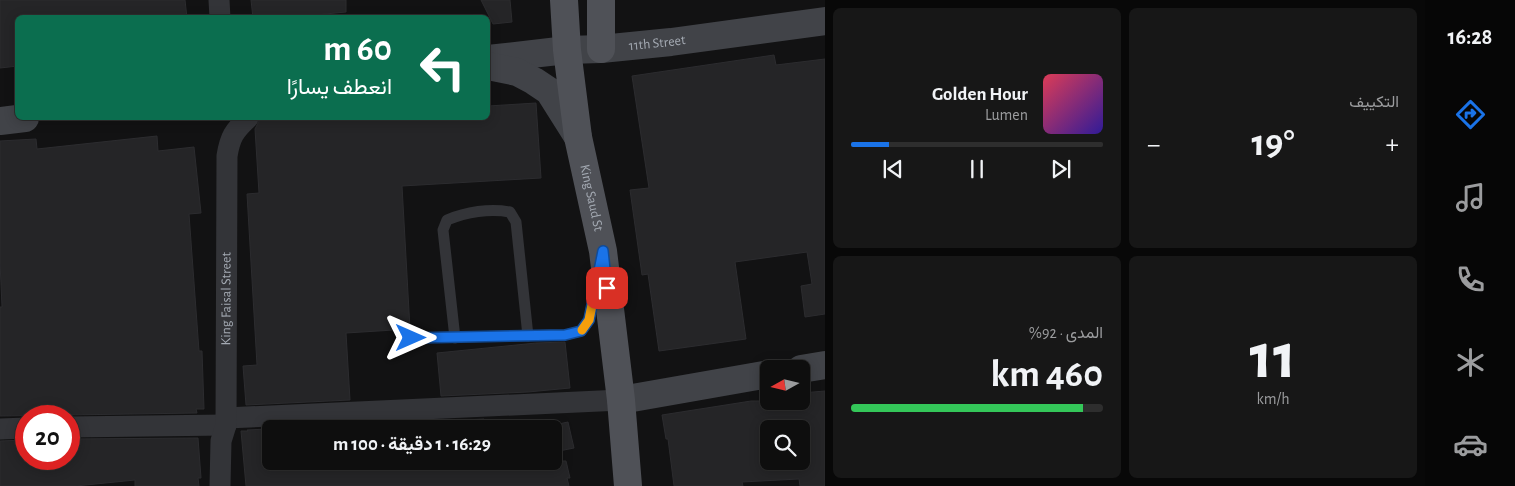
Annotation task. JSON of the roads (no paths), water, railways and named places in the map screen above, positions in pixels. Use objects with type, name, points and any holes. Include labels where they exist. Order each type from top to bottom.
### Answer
[{"type":"main road","name":"King Saud St","points":[[564,0],[567,50],[578,137],[603,251],[621,400],[628,486]]},
{"type":"main road","points":[[601,0],[601,49]]},
{"type":"street","points":[[219,0],[220,15]]},
{"type":"street","name":"11th Street","points":[[490,59],[567,50],[601,49],[671,42],[825,21]]},
{"type":"street","points":[[490,66],[517,72],[549,91],[578,137]]},
{"type":"street","points":[[0,121],[15,119]]},
{"type":"street","name":"King Faisal Street","points":[[220,486],[221,442],[226,421],[227,156],[229,141],[235,130],[246,120]]},
{"type":"street","points":[[810,368],[825,365]]},
{"type":"street","points":[[80,428],[621,400],[760,376]]},
{"type":"street","points":[[0,429],[15,428]]},
{"type":"lane","points":[[455,338],[443,230],[447,220],[459,215],[499,210],[510,212],[516,222],[528,336]]},
{"type":"lane","points":[[411,338],[565,335],[581,331],[589,320],[603,251]]}]
